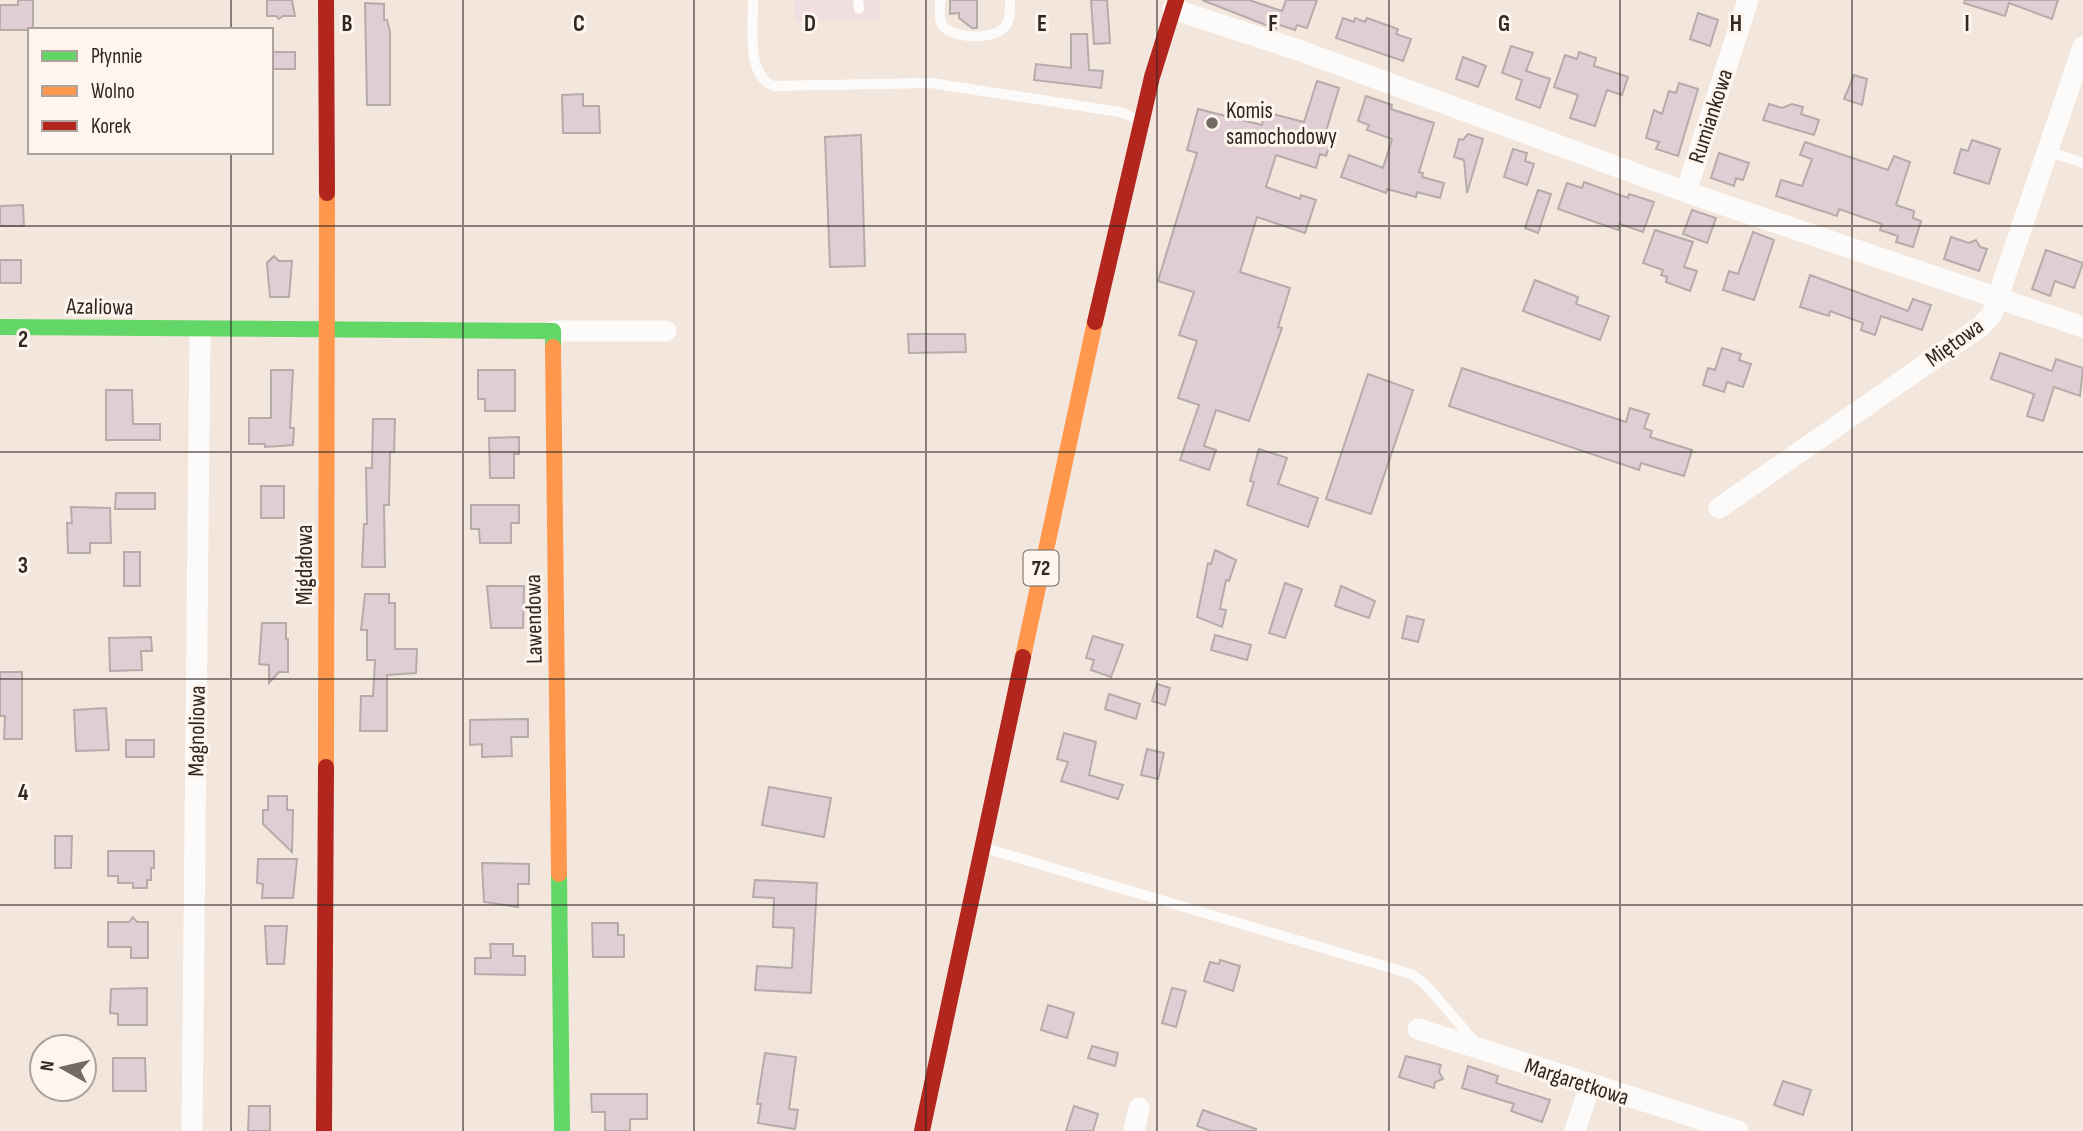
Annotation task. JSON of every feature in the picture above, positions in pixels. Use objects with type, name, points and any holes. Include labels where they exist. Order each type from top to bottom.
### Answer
[{"type":"street","name":"Migdałowa","points":[[324,1131],[328,330],[326,0]]},
{"type":"street","name":"Rumiankowa","points":[[1686,192],[1748,0]]},
{"type":"street","points":[[1175,4],[1686,192],[2083,327]]},
{"type":"street","name":"72","points":[[922,1131],[1088,348],[1141,121],[1175,4]]},
{"type":"street","name":"Miętowa","points":[[1719,508],[1981,326],[1992,314],[2083,47]]},
{"type":"street","name":"Azaliowa","points":[[0,327],[200,331],[328,330]]},
{"type":"street","points":[[328,330],[666,331]]},
{"type":"street","name":"Magnoliowa","points":[[192,1131],[200,331]]},
{"type":"street","name":"Lawendowa","points":[[553,331],[562,1131]]},
{"type":"street","name":"Margaretkowa","points":[[1418,1029],[1738,1131]]},
{"type":"street","points":[[1575,1131],[1590,1086]]},
{"type":"street","points":[[1134,1131],[1139,1108]]},
{"type":"lane","points":[[753,0],[756,71],[762,81],[773,86],[931,83],[1120,112],[1141,121]]},
{"type":"lane","points":[[940,0],[941,22],[949,32],[964,35],[992,34],[1003,30],[1010,19],[1010,0]]},
{"type":"lane","points":[[2048,150],[2083,163]]},
{"type":"lane","points":[[982,848],[1411,974],[1424,984],[1484,1051]]},
{"type":"shaded area","points":[[794,0],[879,0],[880,19],[795,22]]},
{"type":"building","points":[[18,0],[33,0],[33,28],[0,30],[0,5],[18,5]]},
{"type":"building","points":[[267,0],[292,0],[295,16],[283,16],[279,19],[276,16],[267,16]]},
{"type":"building","points":[[950,0],[977,0],[977,28],[972,28],[959,18],[959,13],[950,14]]},
{"type":"building","points":[[1091,0],[1107,0],[1110,43],[1094,44]]},
{"type":"building","points":[[1202,0],[1249,0],[1282,11],[1286,0],[1317,0],[1307,28],[1297,25],[1295,30],[1277,24],[1276,29]]},
{"type":"building","points":[[1965,0],[2058,0],[2052,19],[2009,3],[2005,16],[1964,3]]},
{"type":"building","points":[[365,3],[384,4],[384,20],[387,20],[390,32],[390,105],[367,105]]},
{"type":"building","points":[[1698,13],[1718,20],[1710,46],[1690,39]]},
{"type":"building","points":[[1343,18],[1354,22],[1355,18],[1365,22],[1367,18],[1398,29],[1396,34],[1411,39],[1403,61],[1336,38]]},
{"type":"building","points":[[1071,34],[1087,34],[1089,70],[1103,71],[1101,88],[1034,80],[1036,64],[1071,68]]},
{"type":"building","points":[[1511,46],[1533,53],[1526,71],[1550,79],[1540,108],[1516,99],[1522,80],[1502,73]]},
{"type":"building","points":[[273,52],[295,52],[295,69],[273,69]]},
{"type":"building","points":[[1579,52],[1596,58],[1594,66],[1628,77],[1622,95],[1607,90],[1595,126],[1570,118],[1578,95],[1554,87],[1565,55],[1577,59]]},
{"type":"building","points":[[1463,57],[1486,66],[1478,87],[1456,79]]},
{"type":"building","points":[[1854,75],[1867,79],[1862,105],[1844,99]]},
{"type":"building","points":[[1317,81],[1339,88],[1324,138],[1331,141],[1326,156],[1320,154],[1316,168],[1276,155],[1266,187],[1300,199],[1301,195],[1316,200],[1305,233],[1257,217],[1240,272],[1290,288],[1278,327],[1282,328],[1249,421],[1216,410],[1204,446],[1216,450],[1209,470],[1180,460],[1199,405],[1178,398],[1197,341],[1179,335],[1194,292],[1158,281],[1197,153],[1187,150],[1198,109],[1262,125],[1265,112],[1304,122]]},
{"type":"building","points":[[1679,83],[1698,89],[1678,156],[1656,149],[1659,142],[1646,138],[1654,110],[1662,114],[1669,91],[1676,93]]},
{"type":"building","points":[[583,94],[583,106],[599,106],[600,133],[563,133],[562,95]]},
{"type":"building","points":[[1366,96],[1392,105],[1391,109],[1434,123],[1419,172],[1423,173],[1422,177],[1444,183],[1440,198],[1417,192],[1416,197],[1387,189],[1386,193],[1341,177],[1349,155],[1383,168],[1392,139],[1367,130],[1369,125],[1358,121]]},
{"type":"building","points":[[1769,104],[1782,108],[1792,104],[1803,107],[1801,114],[1819,120],[1814,135],[1763,120]]},
{"type":"building","points":[[1468,134],[1483,139],[1467,193],[1464,160],[1454,157],[1459,139],[1463,140]]},
{"type":"building","points":[[861,135],[865,266],[830,267],[825,137]]},
{"type":"building","points":[[1972,140],[2000,149],[1989,184],[1954,173],[1961,149],[1968,151]]},
{"type":"building","points":[[1805,142],[1888,170],[1894,156],[1910,162],[1896,205],[1914,211],[1913,218],[1921,221],[1913,247],[1896,242],[1898,236],[1880,230],[1882,224],[1839,209],[1837,216],[1776,196],[1781,180],[1802,186],[1812,159],[1800,155]]},
{"type":"building","points":[[1513,149],[1527,153],[1525,161],[1534,164],[1527,185],[1504,177]]},
{"type":"building","points":[[1719,153],[1749,163],[1743,180],[1736,178],[1734,186],[1711,178]]},
{"type":"building","points":[[1584,182],[1628,198],[1629,194],[1654,202],[1643,232],[1620,224],[1618,230],[1558,209],[1567,183],[1582,188]]},
{"type":"building","points":[[1538,190],[1551,194],[1538,233],[1525,228]]},
{"type":"building","points":[[23,205],[24,226],[0,226],[0,206]]},
{"type":"building","points":[[1692,210],[1716,218],[1707,243],[1683,234]]},
{"type":"building","points":[[1655,230],[1693,242],[1684,267],[1697,271],[1690,291],[1666,282],[1667,277],[1661,275],[1663,270],[1643,263]]},
{"type":"building","points":[[1753,232],[1774,240],[1754,300],[1723,290],[1729,271],[1738,274]]},
{"type":"building","points":[[1951,237],[1969,243],[1976,240],[1980,247],[1987,249],[1979,271],[1944,259]]},
{"type":"building","points":[[2046,250],[2083,263],[2074,288],[2055,281],[2050,296],[2032,289]]},
{"type":"building","points":[[274,256],[279,261],[292,261],[289,297],[270,297],[267,263]]},
{"type":"building","points":[[0,260],[21,260],[21,283],[0,283]]},
{"type":"building","points":[[1810,275],[1908,311],[1913,299],[1931,305],[1922,330],[1881,316],[1875,335],[1861,330],[1863,323],[1830,311],[1829,316],[1800,307]]},
{"type":"building","points":[[1535,280],[1578,297],[1576,304],[1609,316],[1600,340],[1523,311]]},
{"type":"building","points":[[908,334],[965,334],[966,352],[909,353]]},
{"type":"building","points":[[1722,348],[1741,354],[1739,360],[1751,364],[1743,387],[1727,382],[1724,392],[1703,385],[1708,368],[1715,370]]},
{"type":"building","points":[[2000,353],[2052,371],[2056,359],[2083,368],[2080,396],[2054,387],[2043,421],[2027,416],[2034,394],[1991,379]]},
{"type":"building","points":[[1462,368],[1626,422],[1630,408],[1649,414],[1644,428],[1652,431],[1650,437],[1692,450],[1684,476],[1641,463],[1639,470],[1449,406]]},
{"type":"building","points":[[271,370],[293,370],[290,428],[294,428],[293,445],[265,447],[265,444],[249,444],[249,418],[271,418]]},
{"type":"building","points":[[478,370],[515,370],[515,411],[485,411],[485,399],[478,399]]},
{"type":"building","points":[[1368,374],[1413,390],[1371,514],[1326,499]]},
{"type":"building","points":[[106,390],[132,390],[133,424],[160,424],[160,440],[106,440]]},
{"type":"building","points":[[373,419],[395,419],[394,452],[390,452],[389,505],[384,505],[385,567],[362,567],[364,524],[367,524],[366,468],[372,468]]},
{"type":"building","points":[[519,437],[519,454],[514,454],[514,478],[490,478],[489,438]]},
{"type":"building","points":[[1259,449],[1287,458],[1278,484],[1318,498],[1308,527],[1247,505]]},
{"type":"building","points":[[261,486],[284,486],[284,518],[261,518]]},
{"type":"building","points":[[116,493],[155,493],[155,509],[115,509]]},
{"type":"building","points":[[471,505],[519,505],[519,523],[511,523],[511,543],[480,543],[479,529],[471,529]]},
{"type":"building","points":[[71,507],[110,508],[111,543],[90,543],[90,553],[68,553],[67,523],[72,523]]},
{"type":"building","points":[[1215,550],[1236,560],[1229,581],[1226,580],[1220,609],[1226,610],[1222,627],[1197,617],[1208,563],[1211,564]]},
{"type":"building","points":[[124,552],[140,552],[140,586],[124,586]]},
{"type":"building","points":[[1285,583],[1302,589],[1285,638],[1269,633]]},
{"type":"building","points":[[487,586],[524,586],[523,628],[491,628]]},
{"type":"building","points":[[1341,586],[1375,601],[1369,618],[1335,606]]},
{"type":"building","points":[[365,594],[389,594],[389,603],[395,603],[395,649],[417,649],[416,673],[387,675],[387,731],[360,731],[361,696],[373,696],[375,660],[367,660],[367,630],[361,630]]},
{"type":"building","points":[[1407,616],[1424,620],[1418,642],[1402,638]]},
{"type":"building","points":[[262,623],[286,623],[288,639],[288,672],[279,672],[269,683],[269,665],[259,664]]},
{"type":"building","points":[[1215,635],[1251,645],[1247,660],[1211,650]]},
{"type":"building","points":[[1093,636],[1123,645],[1111,677],[1091,670],[1094,660],[1086,658]]},
{"type":"building","points":[[151,637],[152,651],[141,651],[142,670],[110,671],[109,638]]},
{"type":"building","points":[[0,672],[22,672],[22,739],[4,739],[5,716],[0,716]]},
{"type":"building","points":[[1157,684],[1170,688],[1165,705],[1152,701]]},
{"type":"building","points":[[1109,694],[1140,704],[1136,719],[1105,709]]},
{"type":"building","points":[[106,708],[109,750],[76,751],[74,710]]},
{"type":"building","points":[[528,719],[528,737],[511,737],[512,756],[482,757],[482,744],[470,745],[470,720]]},
{"type":"building","points":[[1064,733],[1096,742],[1089,775],[1123,785],[1118,799],[1061,781],[1068,762],[1057,759]]},
{"type":"building","points":[[126,740],[154,740],[154,757],[126,757]]},
{"type":"building","points":[[1147,749],[1164,753],[1158,779],[1141,775]]},
{"type":"building","points":[[769,787],[831,798],[824,837],[762,825]]},
{"type":"building","points":[[268,796],[287,796],[287,810],[293,810],[292,852],[263,824],[263,810],[268,810]]},
{"type":"building","points":[[55,836],[72,836],[71,868],[55,868]]},
{"type":"building","points":[[108,851],[154,851],[154,868],[151,868],[151,880],[147,880],[147,888],[133,888],[133,883],[118,883],[118,876],[108,876]]},
{"type":"building","points":[[258,859],[297,859],[293,898],[262,898],[263,884],[257,883]]},
{"type":"building","points":[[482,863],[529,864],[529,884],[518,884],[518,907],[484,902]]},
{"type":"building","points":[[755,880],[817,883],[811,993],[755,990],[757,966],[792,968],[794,928],[773,927],[774,898],[753,897]]},
{"type":"building","points":[[133,917],[137,922],[148,922],[148,958],[131,958],[131,947],[108,947],[108,922],[129,922]]},
{"type":"building","points":[[592,923],[618,923],[618,935],[624,935],[624,957],[593,957]]},
{"type":"building","points":[[265,926],[287,926],[284,964],[267,964]]},
{"type":"building","points":[[490,944],[513,944],[513,956],[525,956],[525,975],[475,974],[475,958],[491,958]]},
{"type":"building","points":[[1220,960],[1240,966],[1233,991],[1204,981],[1210,962],[1219,964]]},
{"type":"building","points":[[147,988],[147,1025],[118,1025],[118,1014],[110,1013],[111,989]]},
{"type":"building","points":[[1172,988],[1186,991],[1176,1027],[1162,1023]]},
{"type":"building","points":[[1048,1005],[1074,1013],[1067,1038],[1041,1030]]},
{"type":"building","points":[[1092,1046],[1118,1053],[1115,1066],[1088,1058]]},
{"type":"building","points":[[765,1053],[796,1057],[789,1109],[798,1110],[795,1129],[758,1123],[761,1104],[757,1104]]},
{"type":"building","points":[[1406,1056],[1441,1065],[1439,1072],[1443,1079],[1435,1082],[1434,1088],[1399,1077]]},
{"type":"building","points":[[113,1058],[145,1058],[146,1091],[113,1091]]},
{"type":"building","points":[[1468,1066],[1498,1076],[1496,1083],[1550,1100],[1542,1122],[1511,1111],[1514,1104],[1462,1088]]},
{"type":"building","points":[[1783,1081],[1811,1090],[1803,1115],[1774,1105]]},
{"type":"building","points":[[591,1094],[647,1094],[647,1119],[630,1119],[630,1131],[605,1131],[605,1112],[592,1112]]},
{"type":"building","points":[[249,1106],[270,1106],[270,1131],[248,1131]]},
{"type":"building","points":[[1074,1106],[1098,1114],[1093,1131],[1066,1131]]},
{"type":"building","points":[[1203,1110],[1256,1131],[1211,1131],[1197,1126]]},
{"type":"traffic: fast","points":[[0,327],[553,331],[553,347]]},
{"type":"traffic: fast","points":[[559,874],[562,1131]]},
{"type":"traffic: slow","points":[[326,767],[327,193]]},
{"type":"traffic: slow","points":[[1023,657],[1095,322]]},
{"type":"traffic: slow","points":[[553,347],[559,874]]},
{"type":"traffic: jam","points":[[326,0],[327,193]]},
{"type":"traffic: jam","points":[[1095,322],[1152,77],[1176,0]]},
{"type":"traffic: jam","points":[[922,1131],[1023,657]]},
{"type":"traffic: jam","points":[[324,1131],[326,767]]},
{"type":"place","name":"Komis samochodowy","points":[[1212,123]]}]
